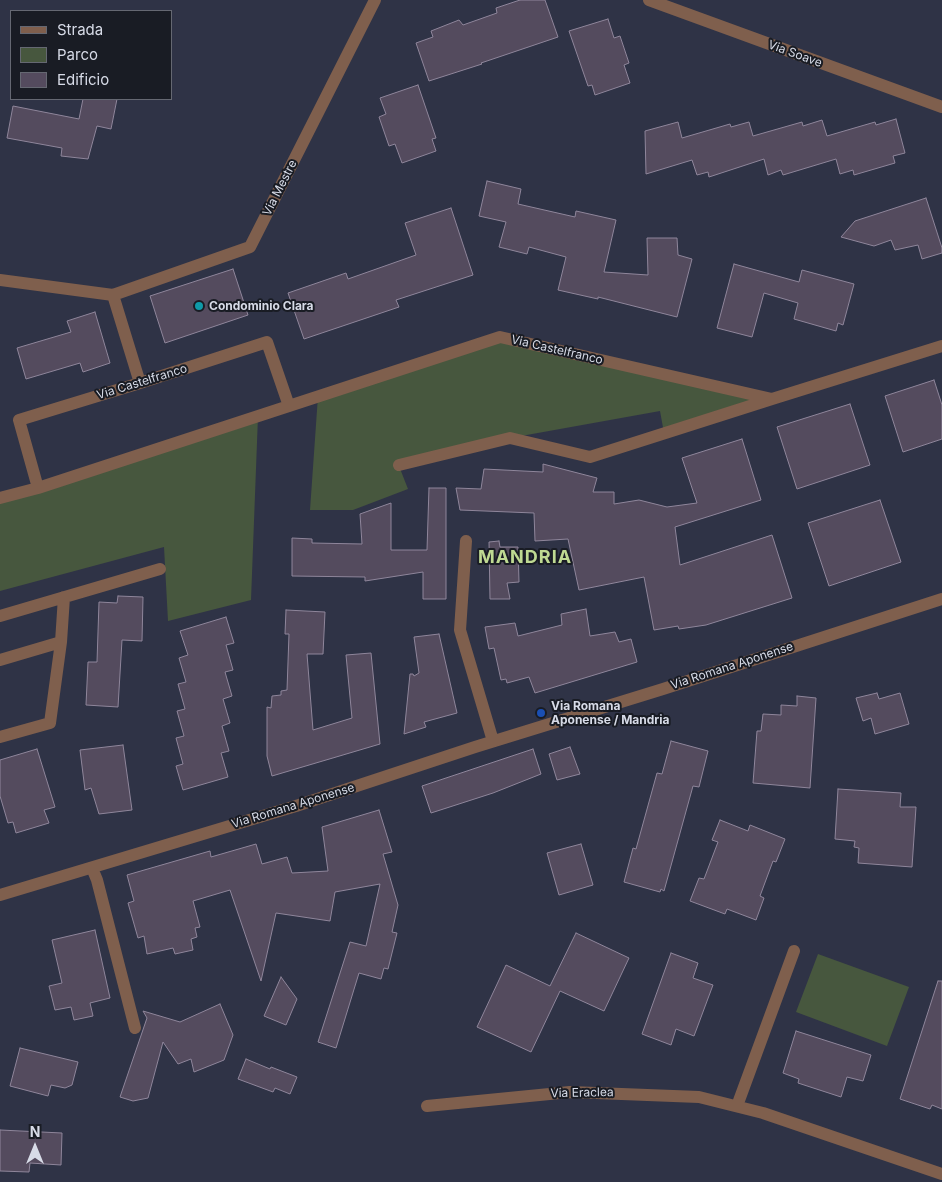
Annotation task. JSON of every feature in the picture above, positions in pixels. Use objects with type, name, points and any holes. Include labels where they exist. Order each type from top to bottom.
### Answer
[{"type":"street","name":"Via Mestre","points":[[0,280],[114,295],[250,247],[376,0]]},
{"type":"street","name":"Via Soave","points":[[649,0],[942,107]]},
{"type":"street","points":[[114,295],[140,384]]},
{"type":"street","name":"Via Castelfranco","points":[[0,498],[38,488],[500,337],[772,399]]},
{"type":"street","name":"Via Castelfranco","points":[[38,488],[19,420],[140,384],[267,342],[289,406]]},
{"type":"street","points":[[399,466],[510,438],[590,457],[942,346]]},
{"type":"street","points":[[466,541],[460,630],[493,741]]},
{"type":"street","points":[[0,616],[160,569]]},
{"type":"street","points":[[0,737],[50,723],[61,642],[64,597]]},
{"type":"street","name":"Via Romana Aponense","points":[[0,896],[296,806],[942,598]]},
{"type":"street","points":[[0,660],[61,642]]},
{"type":"street","points":[[92,868],[135,1028]]},
{"type":"street","points":[[737,1106],[794,951]]},
{"type":"street","name":"Via Eraclea","points":[[427,1106],[570,1092],[699,1097],[763,1113],[942,1174]]},
{"type":"green space","points":[[500,337],[772,399],[664,433],[660,411],[510,438],[399,466],[408,489],[353,510],[310,510],[318,396]]},
{"type":"green space","points":[[258,416],[251,600],[168,621],[164,547],[0,591],[0,498]]},
{"type":"green space","points":[[818,954],[909,987],[887,1046],[796,1012]]},
{"type":"building","points":[[520,0],[545,0],[558,37],[429,81],[416,43],[433,37],[431,31],[459,20],[463,25],[497,13],[496,8]]},
{"type":"building","points":[[608,19],[614,38],[620,36],[629,63],[624,65],[630,83],[595,95],[592,85],[588,86],[569,31]]},
{"type":"building","points":[[418,85],[436,138],[432,139],[436,151],[402,163],[395,144],[389,146],[379,117],[386,114],[380,98]]},
{"type":"building","points":[[83,100],[117,100],[111,129],[97,126],[88,159],[61,156],[62,148],[7,138],[13,106],[79,119]]},
{"type":"building","points":[[896,119],[905,153],[893,156],[895,163],[854,175],[853,170],[840,174],[836,159],[783,175],[781,170],[768,175],[764,159],[709,177],[708,172],[697,175],[692,160],[646,174],[645,131],[678,122],[682,138],[730,124],[731,127],[749,122],[753,136],[802,122],[803,126],[822,120],[827,136],[875,122],[876,125]]},
{"type":"building","points":[[487,181],[521,189],[518,204],[575,217],[576,211],[616,220],[604,272],[648,275],[647,238],[677,238],[678,255],[692,259],[677,317],[598,297],[598,299],[558,290],[566,257],[529,247],[527,254],[499,247],[506,222],[479,216]]},
{"type":"building","points":[[926,198],[942,253],[922,259],[918,245],[895,250],[891,240],[874,246],[841,237],[855,221]]},
{"type":"building","points":[[451,208],[473,275],[396,300],[399,307],[304,339],[288,293],[346,273],[348,279],[416,255],[405,223]]},
{"type":"building","points":[[734,264],[799,282],[802,270],[854,284],[843,325],[838,323],[836,331],[794,319],[798,303],[764,293],[752,337],[717,328]]},
{"type":"building","name":"Condominio Clara","points":[[233,269],[248,315],[165,343],[150,296]]},
{"type":"building","points":[[95,312],[110,363],[83,372],[80,363],[26,379],[17,348],[71,332],[67,321]]},
{"type":"building","points":[[934,380],[942,405],[942,439],[903,452],[885,396]]},
{"type":"building","points":[[850,404],[870,465],[797,489],[777,427]]},
{"type":"building","points":[[742,439],[761,500],[675,527],[680,565],[772,535],[792,598],[706,625],[679,629],[678,626],[654,630],[644,577],[579,590],[568,539],[535,541],[534,513],[460,510],[456,488],[481,489],[484,469],[543,472],[543,464],[597,478],[593,492],[614,492],[614,504],[639,500],[667,507],[697,503],[682,458]]},
{"type":"building","points":[[429,488],[446,488],[446,599],[423,599],[423,572],[365,581],[365,577],[292,576],[292,538],[312,539],[312,543],[362,544],[360,514],[391,503],[391,550],[427,550]]},
{"type":"building","points":[[880,500],[901,562],[829,586],[808,523]]},
{"type":"building","points":[[499,541],[500,547],[518,547],[519,582],[507,583],[510,599],[490,599],[489,542]]},
{"type":"building","points":[[118,596],[143,597],[142,641],[122,640],[118,707],[86,705],[88,662],[97,662],[99,602],[117,603]]},
{"type":"building","points":[[586,609],[590,636],[615,632],[619,642],[631,639],[637,662],[535,693],[529,677],[507,683],[506,679],[501,680],[494,648],[489,649],[485,627],[515,623],[518,636],[562,625],[561,614]]},
{"type":"building","points":[[286,610],[325,612],[323,654],[307,654],[313,730],[352,718],[346,655],[371,653],[380,744],[272,776],[267,756],[267,707],[271,708],[272,696],[281,695],[281,691],[287,690],[289,634],[285,634]]},
{"type":"building","points":[[226,617],[234,643],[226,645],[233,670],[225,672],[232,696],[223,699],[230,723],[222,726],[229,751],[221,753],[228,777],[183,790],[176,766],[183,764],[176,738],[184,736],[177,711],[185,709],[178,684],[186,682],[179,658],[188,655],[180,631]]},
{"type":"building","points":[[439,634],[457,713],[424,722],[426,727],[404,734],[410,674],[414,676],[419,673],[414,637]]},
{"type":"building","points":[[877,693],[879,699],[900,693],[909,724],[875,734],[871,718],[863,721],[856,698]]},
{"type":"building","points":[[797,696],[816,698],[810,788],[753,783],[757,731],[761,731],[763,714],[781,715],[781,705],[797,706]]},
{"type":"building","points":[[671,741],[708,751],[699,787],[693,786],[664,891],[661,889],[660,892],[624,882],[633,848],[636,849],[657,773],[662,774]]},
{"type":"building","points":[[123,745],[132,810],[99,814],[91,788],[85,790],[80,750]]},
{"type":"building","points":[[570,747],[580,774],[557,780],[549,754]]},
{"type":"building","points":[[37,749],[55,807],[44,810],[49,823],[16,833],[13,822],[8,823],[0,796],[0,760]]},
{"type":"building","points":[[533,749],[541,774],[493,793],[431,813],[422,786]]},
{"type":"building","points":[[838,789],[901,793],[900,807],[916,807],[912,867],[858,863],[859,848],[854,847],[855,841],[835,839]]},
{"type":"building","points":[[379,810],[392,852],[383,854],[398,905],[392,932],[397,933],[388,969],[384,968],[381,979],[359,973],[336,1048],[318,1042],[350,942],[366,946],[380,884],[335,892],[330,921],[276,913],[261,981],[230,890],[193,901],[200,927],[195,928],[197,937],[191,939],[193,950],[175,954],[173,948],[147,954],[144,936],[138,938],[128,903],[134,901],[127,875],[210,851],[211,857],[256,844],[262,864],[287,857],[292,873],[328,871],[322,827]]},
{"type":"building","points":[[720,820],[748,831],[750,825],[785,839],[776,862],[773,861],[760,896],[764,898],[756,920],[727,909],[725,914],[690,901],[699,878],[704,879],[718,842],[712,840]]},
{"type":"building","points":[[581,844],[593,885],[559,895],[547,853]]},
{"type":"building","points":[[95,930],[110,998],[90,1003],[93,1016],[74,1020],[71,1007],[55,1010],[49,986],[62,983],[52,940]]},
{"type":"building","points":[[576,933],[629,958],[604,1011],[560,991],[531,1052],[477,1027],[506,965],[550,986]]},
{"type":"building","points":[[671,953],[698,963],[693,978],[713,985],[694,1036],[676,1029],[671,1045],[642,1034]]},
{"type":"building","points":[[281,977],[297,999],[286,1025],[264,1016]]},
{"type":"building","points":[[938,981],[942,981],[942,1109],[932,1105],[930,1109],[900,1099]]},
{"type":"building","points":[[220,1004],[233,1035],[224,1060],[194,1072],[191,1059],[178,1064],[163,1042],[148,1098],[133,1101],[120,1097],[147,1018],[143,1011],[180,1022]]},
{"type":"building","points":[[796,1031],[871,1055],[863,1081],[847,1077],[841,1097],[798,1083],[799,1079],[783,1073]]},
{"type":"building","points":[[20,1048],[78,1062],[72,1085],[65,1088],[51,1085],[48,1096],[10,1086]]},
{"type":"building","points":[[246,1059],[297,1077],[290,1094],[275,1088],[273,1092],[238,1079]]},
{"type":"building","points":[[0,1130],[62,1133],[61,1165],[30,1163],[29,1172],[0,1171]]},
{"type":"place","name":"Condominio Clara","points":[[199,306]]},
{"type":"place","name":"Via Romana Aponense / Mandria","points":[[541,713]]},
{"type":"district","name":"MANDRIA","points":[[525,558]]}]
